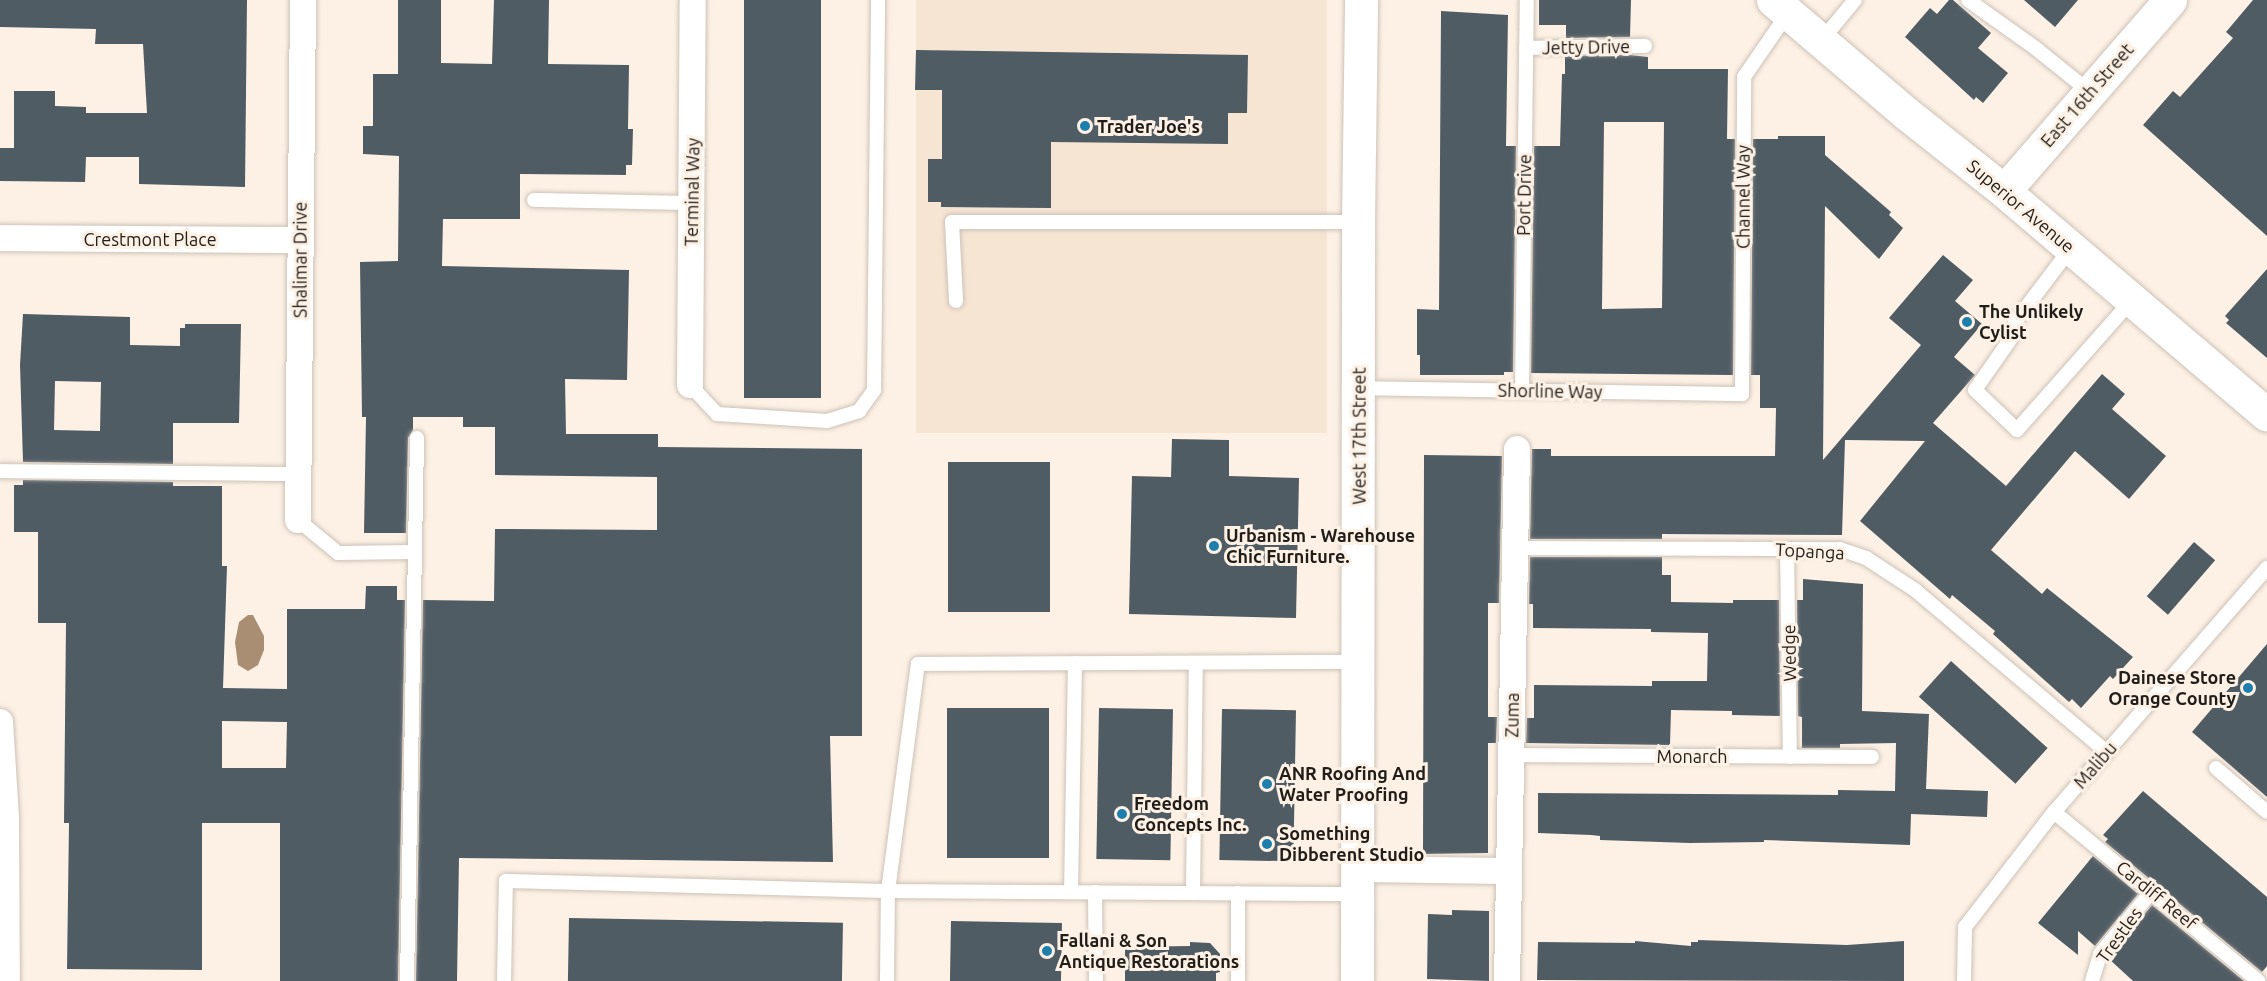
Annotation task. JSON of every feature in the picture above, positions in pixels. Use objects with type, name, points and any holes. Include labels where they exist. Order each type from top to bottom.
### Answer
[{"type":"street","name":"Shalimar Drive","points":[[298,520],[303,0]]},
{"type":"street","name":"Terminal Way","points":[[690,385],[693,0]]},
{"type":"street","name":"West 17th Street","points":[[1357,981],[1358,222],[1361,0]]},
{"type":"street","name":"East 16th Street","points":[[2004,190],[2170,0]]},
{"type":"street","name":"Superior Avenue","points":[[1781,6],[2004,190],[2267,415]]},
{"type":"street","name":"Crestmont Place","points":[[0,238],[301,240]]},
{"type":"street","name":"Zuma","points":[[1507,981],[1517,449]]},
{"type":"street","points":[[0,722],[6,817],[7,981]]},
{"type":"street","points":[[1358,881],[1509,871]]},
{"type":"lane","points":[[690,385],[717,414],[827,421],[859,411],[874,390],[878,0]]},
{"type":"lane","name":"Port Drive","points":[[1522,391],[1527,0]]},
{"type":"lane","points":[[1821,41],[1855,0]]},
{"type":"lane","points":[[1968,0],[2034,47],[2090,92]]},
{"type":"lane","name":"Channel Way","points":[[1742,394],[1744,77],[1781,6]]},
{"type":"lane","name":"Jetty Drive","points":[[1526,48],[1645,46]]},
{"type":"lane","points":[[534,200],[692,203]]},
{"type":"lane","points":[[956,301],[952,222],[1358,222]]},
{"type":"lane","points":[[2071,248],[2015,322],[2014,334],[1974,390],[2017,430],[2132,300]]},
{"type":"lane","name":"Shorline Way","points":[[1359,388],[1742,394]]},
{"type":"lane","points":[[407,981],[413,552],[417,438]]},
{"type":"lane","points":[[0,471],[298,474]]},
{"type":"lane","points":[[298,520],[338,553],[413,552]]},
{"type":"lane","name":"Topanga","points":[[1515,548],[1840,549],[1866,558],[1915,590],[2108,752]]},
{"type":"lane","name":"Wedge","points":[[1787,549],[1790,757]]},
{"type":"lane","name":"Malibu","points":[[1964,981],[1965,927],[2054,812],[2267,568]]},
{"type":"lane","points":[[887,981],[888,891],[918,664],[1359,662]]},
{"type":"lane","points":[[1071,892],[1075,663]]},
{"type":"lane","points":[[1193,893],[1196,663]]},
{"type":"lane","name":"Monarch","points":[[1511,755],[1872,757]]},
{"type":"lane","points":[[2216,768],[2267,812]]},
{"type":"lane","name":"Cardiff Reef","points":[[2054,812],[2258,981]]},
{"type":"lane","points":[[504,981],[506,881],[888,891],[1238,893],[1358,881]]},
{"type":"lane","name":"Trestles","points":[[2092,981],[2100,954],[2152,891]]},
{"type":"lane","points":[[1095,892],[1096,981]]},
{"type":"lane","points":[[1238,893],[1238,981]]},
{"type":"shaded area","points":[[916,0],[1327,0],[1327,433],[916,433]]},
{"type":"shaded area","points":[[248,615],[253,615],[264,636],[264,650],[258,665],[248,671],[238,665],[235,642],[239,622]]},
{"type":"building","points":[[0,0],[247,0],[245,187],[139,184],[139,157],[86,157],[85,182],[0,181],[0,148],[14,148],[14,91],[55,91],[55,106],[86,107],[86,113],[147,113],[143,44],[95,44],[96,29],[0,27]]},
{"type":"building","points":[[398,0],[441,0],[441,63],[492,64],[494,0],[549,0],[548,64],[629,65],[628,129],[633,129],[632,165],[626,165],[626,175],[520,174],[520,219],[443,219],[442,266],[629,270],[627,380],[565,379],[566,434],[658,434],[658,447],[862,449],[862,736],[830,736],[833,862],[459,858],[457,981],[416,981],[423,600],[494,601],[495,529],[657,530],[657,477],[495,475],[495,427],[463,427],[463,417],[413,417],[413,430],[408,438],[406,533],[364,533],[366,417],[362,417],[360,262],[398,261],[399,156],[363,154],[363,126],[373,126],[373,74],[398,74]]},
{"type":"building","points":[[744,0],[821,0],[821,398],[744,398]]},
{"type":"building","points":[[1539,0],[1631,0],[1630,37],[1566,38],[1566,25],[1539,25]]},
{"type":"building","points":[[1949,0],[1953,0],[1991,33],[1978,48],[2008,73],[1983,103],[1976,97],[1974,100],[1905,37],[1930,8],[1937,14]]},
{"type":"building","points":[[2024,0],[2078,0],[2055,27]]},
{"type":"building","points":[[2253,0],[2267,0],[2267,236],[2143,125],[2173,91],[2180,97],[2233,38],[2226,32]]},
{"type":"building","points":[[1441,11],[1508,15],[1506,146],[1516,146],[1513,372],[1504,372],[1504,375],[1420,375],[1420,355],[1417,355],[1417,309],[1439,310]]},
{"type":"building","name":"Trader Joe's","points":[[916,50],[1248,55],[1247,113],[1228,113],[1228,144],[1051,142],[1051,208],[941,207],[941,202],[928,202],[928,159],[942,159],[942,90],[915,90]]},
{"type":"building","points":[[1565,56],[1648,57],[1648,69],[1728,69],[1727,139],[1735,139],[1733,375],[1531,373],[1534,146],[1560,146],[1562,74],[1565,74]],"holes":[[[1604,122],[1664,122],[1662,308],[1602,309]]]},
{"type":"building","points":[[1778,136],[1825,136],[1825,155],[1891,212],[1889,215],[1903,228],[1879,259],[1825,206],[1823,460],[1921,345],[1889,318],[1943,255],[1973,280],[1955,301],[1982,324],[1954,357],[1975,375],[1933,423],[2006,486],[2102,374],[2125,394],[2112,409],[2166,456],[2129,499],[2075,451],[1991,550],[2042,594],[2047,588],[2133,657],[2113,679],[2110,676],[2081,708],[2072,699],[2069,702],[2022,660],[1993,634],[1995,631],[1952,595],[1950,599],[1860,521],[1925,441],[1845,440],[1842,535],[1662,534],[1662,539],[1530,539],[1532,449],[1551,449],[1551,456],[1775,456],[1776,408],[1760,408],[1760,375],[1751,375],[1753,139],[1778,139]]},
{"type":"building","points":[[2267,269],[2267,358],[2226,323],[2229,320],[2225,316]]},
{"type":"building","points":[[23,314],[130,317],[130,345],[180,346],[180,328],[185,328],[185,324],[241,324],[239,423],[173,423],[173,464],[23,462],[20,365]],"holes":[[[55,381],[101,382],[100,431],[54,430]]]},
{"type":"building","name":"Urbanism - Warehouse Chic Furniture.","points":[[1172,439],[1229,440],[1229,476],[1299,478],[1296,618],[1129,614],[1132,476],[1171,477]]},
{"type":"building","points":[[1424,455],[1502,456],[1499,603],[1488,603],[1488,717],[1497,717],[1496,743],[1488,743],[1488,853],[1423,854]]},
{"type":"building","points":[[948,462],[1050,462],[1050,612],[948,612]]},
{"type":"building","points":[[23,480],[173,482],[173,486],[222,486],[222,566],[227,566],[223,688],[287,689],[287,609],[365,609],[366,586],[397,586],[397,600],[405,600],[398,981],[280,981],[280,823],[202,823],[202,970],[67,969],[69,823],[64,823],[66,623],[38,623],[38,532],[14,532],[14,485],[23,485]],"holes":[[[222,721],[287,722],[286,768],[222,768]]]},
{"type":"building","points":[[2194,542],[2215,560],[2168,615],[2147,596]]},
{"type":"building","points":[[1530,557],[1662,557],[1662,575],[1671,575],[1671,602],[1733,603],[1733,600],[1779,600],[1780,716],[1732,715],[1732,711],[1671,710],[1670,745],[1526,743],[1527,718],[1534,718],[1534,685],[1652,686],[1652,681],[1707,681],[1708,633],[1651,632],[1651,629],[1533,628],[1533,604],[1529,604]]},
{"type":"building","points":[[1803,579],[1863,584],[1862,711],[1929,714],[1926,789],[1988,791],[1987,817],[1911,814],[1910,845],[1764,840],[1764,842],[1690,843],[1600,840],[1600,836],[1538,833],[1538,793],[1838,795],[1838,790],[1895,791],[1896,743],[1840,744],[1840,748],[1802,748],[1802,717],[1798,716],[1797,600],[1803,600]]},
{"type":"building","name":"Dainese Store Orange County","points":[[2267,644],[2267,797],[2192,732]]},
{"type":"building","points":[[1951,661],[2048,748],[2015,784],[1919,697]]},
{"type":"building","points":[[947,708],[1049,708],[1049,858],[947,858]]},
{"type":"building","points":[[1099,708],[1173,709],[1170,860],[1096,859]]},
{"type":"building","points":[[1222,709],[1296,710],[1293,861],[1219,860]]},
{"type":"building","points":[[2143,791],[2267,897],[2267,966],[2262,972],[2105,842],[2108,839],[2103,835]]},
{"type":"building","points":[[2093,856],[2138,894],[2095,946],[2078,931],[2078,955],[2038,923]]},
{"type":"building","points":[[2152,905],[2244,981],[2133,981],[2108,958]]},
{"type":"building","points":[[1452,910],[1489,911],[1489,981],[1427,979],[1428,914],[1452,915]]},
{"type":"building","points":[[569,918],[843,923],[842,981],[568,981]]},
{"type":"building","points":[[951,921],[1062,923],[1061,981],[950,981]]},
{"type":"building","points":[[1698,940],[1847,945],[1904,941],[1904,981],[1537,980],[1538,942],[1635,943],[1635,941],[1691,946],[1691,942],[1698,942]]},
{"type":"building","points":[[1190,942],[1210,943],[1220,954],[1220,972],[1216,973],[1216,981],[1125,981],[1125,947],[1190,946]]},
{"type":"place","name":"Trader Joe's","points":[[1085,126]]},
{"type":"place","name":"The Unlikely Cylist","points":[[1967,322]]},
{"type":"place","name":"Urbanism - Warehouse Chic Furniture.","points":[[1214,546]]},
{"type":"place","name":"Dainese Store Orange County","points":[[2248,688]]},
{"type":"place","name":"ANR Roofing And Water Proofing","points":[[1267,784]]},
{"type":"place","name":"Freedom Concepts Inc.","points":[[1122,814]]},
{"type":"place","name":"Something Dibberent Studio","points":[[1267,844]]},
{"type":"place","name":"Fallani & Son Antique Restorations","points":[[1047,951]]}]
